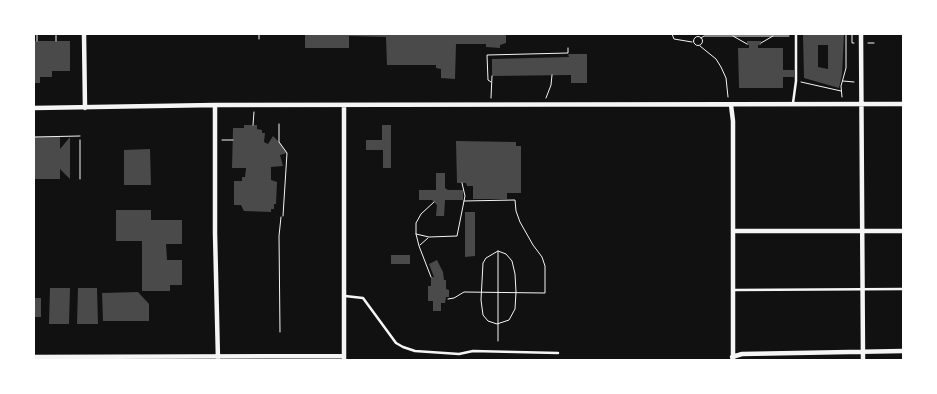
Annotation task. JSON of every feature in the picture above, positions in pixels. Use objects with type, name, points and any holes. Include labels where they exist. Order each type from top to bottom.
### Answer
[{"type":"street","points":[[84,34],[85,108]]},
{"type":"street","points":[[861,34],[863,360]]},
{"type":"street","points":[[34,108],[215,105],[903,104]]},
{"type":"street","points":[[215,105],[215,233],[218,358]]},
{"type":"street","points":[[34,357],[47,359],[344,358],[344,105]]},
{"type":"street","points":[[732,105],[732,358],[742,354],[903,351]]},
{"type":"street","points":[[733,231],[903,231]]},
{"type":"lane","points":[[793,105],[796,81],[796,35]]},
{"type":"lane","points":[[732,290],[903,289]]},
{"type":"lane","points":[[345,296],[363,298],[396,343],[409,349],[459,354],[473,351],[558,353]]},
{"type":"path","points":[[37,34],[37,41]]},
{"type":"path","points":[[56,34],[56,41]]},
{"type":"path","points":[[259,34],[259,39]]},
{"type":"path","points":[[672,34],[674,40],[693,42],[716,59],[726,78],[728,98],[732,105]]},
{"type":"path","points":[[842,97],[842,80],[846,68],[846,34]]},
{"type":"path","points":[[852,34],[852,43]]},
{"type":"path","points":[[693,42],[698,35],[702,42],[700,46]]},
{"type":"path","points":[[701,38],[704,36],[796,35]]},
{"type":"path","points":[[733,36],[746,44]]},
{"type":"path","points":[[761,43],[774,36]]},
{"type":"path","points":[[846,38],[852,38]]},
{"type":"path","points":[[491,82],[488,80],[488,55],[568,53],[568,48]]},
{"type":"path","points":[[491,99],[492,76]]},
{"type":"path","points":[[546,99],[552,85],[552,76]]},
{"type":"path","points":[[842,80],[856,82]]},
{"type":"path","points":[[796,81],[841,91]]},
{"type":"path","points":[[253,125],[254,112]]},
{"type":"path","points":[[279,124],[279,142],[287,153],[279,236],[280,332]]},
{"type":"path","points":[[34,137],[80,136]]},
{"type":"path","points":[[80,140],[80,179]]},
{"type":"path","points":[[219,140],[233,140]]},
{"type":"path","points":[[416,234],[429,238],[457,236],[465,196],[462,183]]},
{"type":"path","points":[[448,299],[464,292],[545,293],[545,266],[542,257],[525,232],[516,211],[515,200],[464,202]]},
{"type":"path","points":[[431,278],[419,246],[416,223],[421,214],[434,202]]},
{"type":"path","points":[[419,246],[429,238]]},
{"type":"path","points":[[498,251],[506,254],[512,261],[516,292],[515,309],[509,320],[497,324],[488,321],[483,315],[481,307],[483,263],[486,258],[498,251]]},
{"type":"path","points":[[498,251],[498,341]]},
{"type":"building","points":[[305,34],[506,34],[506,43],[500,45],[500,48],[486,47],[486,44],[456,44],[455,79],[441,78],[441,69],[436,68],[436,65],[387,65],[386,37],[349,36],[349,48],[305,48]]},
{"type":"building","points":[[803,34],[844,34],[842,74],[839,88],[804,78]],"holes":[[[818,45],[828,45],[828,69],[818,67]]]},
{"type":"building","points":[[34,41],[70,41],[70,71],[52,71],[52,77],[40,77],[40,83],[34,83]]},
{"type":"building","points":[[747,41],[761,41],[761,45],[758,45],[758,48],[783,48],[783,70],[794,70],[794,77],[783,77],[783,88],[739,88],[738,48],[749,48]]},
{"type":"building","points":[[568,54],[587,54],[587,83],[571,83],[571,75],[492,76],[492,59],[569,57]]},
{"type":"building","points":[[244,125],[257,125],[257,129],[265,133],[264,142],[268,144],[273,136],[287,153],[280,155],[283,166],[271,167],[271,180],[277,182],[276,204],[274,204],[274,209],[271,209],[271,212],[244,211],[241,205],[234,205],[234,181],[242,181],[242,177],[245,177],[246,168],[232,168],[233,128],[244,128]]},
{"type":"building","points":[[382,125],[391,125],[391,168],[383,168],[383,150],[366,150],[366,140],[382,140]]},
{"type":"building","points":[[34,137],[60,137],[60,149],[70,137],[70,179],[60,169],[60,179],[34,179]]},
{"type":"building","points":[[456,141],[516,142],[516,146],[521,146],[521,193],[507,193],[507,199],[473,199],[473,186],[467,186],[466,183],[457,183]]},
{"type":"building","points":[[150,149],[151,185],[124,185],[124,150]]},
{"type":"building","points":[[436,173],[445,173],[445,188],[448,190],[463,190],[463,200],[445,200],[444,216],[436,216],[437,205],[432,200],[419,200],[419,190],[436,190]]},
{"type":"building","points":[[116,210],[151,210],[151,220],[182,220],[182,244],[166,244],[167,260],[182,260],[182,285],[170,285],[170,291],[142,291],[142,241],[116,241]]},
{"type":"building","points":[[465,212],[475,212],[475,256],[465,257]]},
{"type":"building","points":[[391,255],[410,255],[410,264],[391,264]]},
{"type":"building","points":[[437,260],[443,272],[444,280],[446,280],[446,289],[449,290],[449,297],[446,297],[445,303],[441,303],[441,311],[433,311],[433,301],[428,301],[428,286],[431,286],[431,277],[434,277],[429,264]]},
{"type":"building","points":[[50,288],[70,288],[69,324],[49,324]]},
{"type":"building","points":[[78,288],[97,288],[98,324],[77,324]]},
{"type":"building","points":[[138,292],[149,304],[149,321],[103,321],[102,293]]},
{"type":"building","points":[[34,298],[41,298],[41,317],[34,317]]}]
